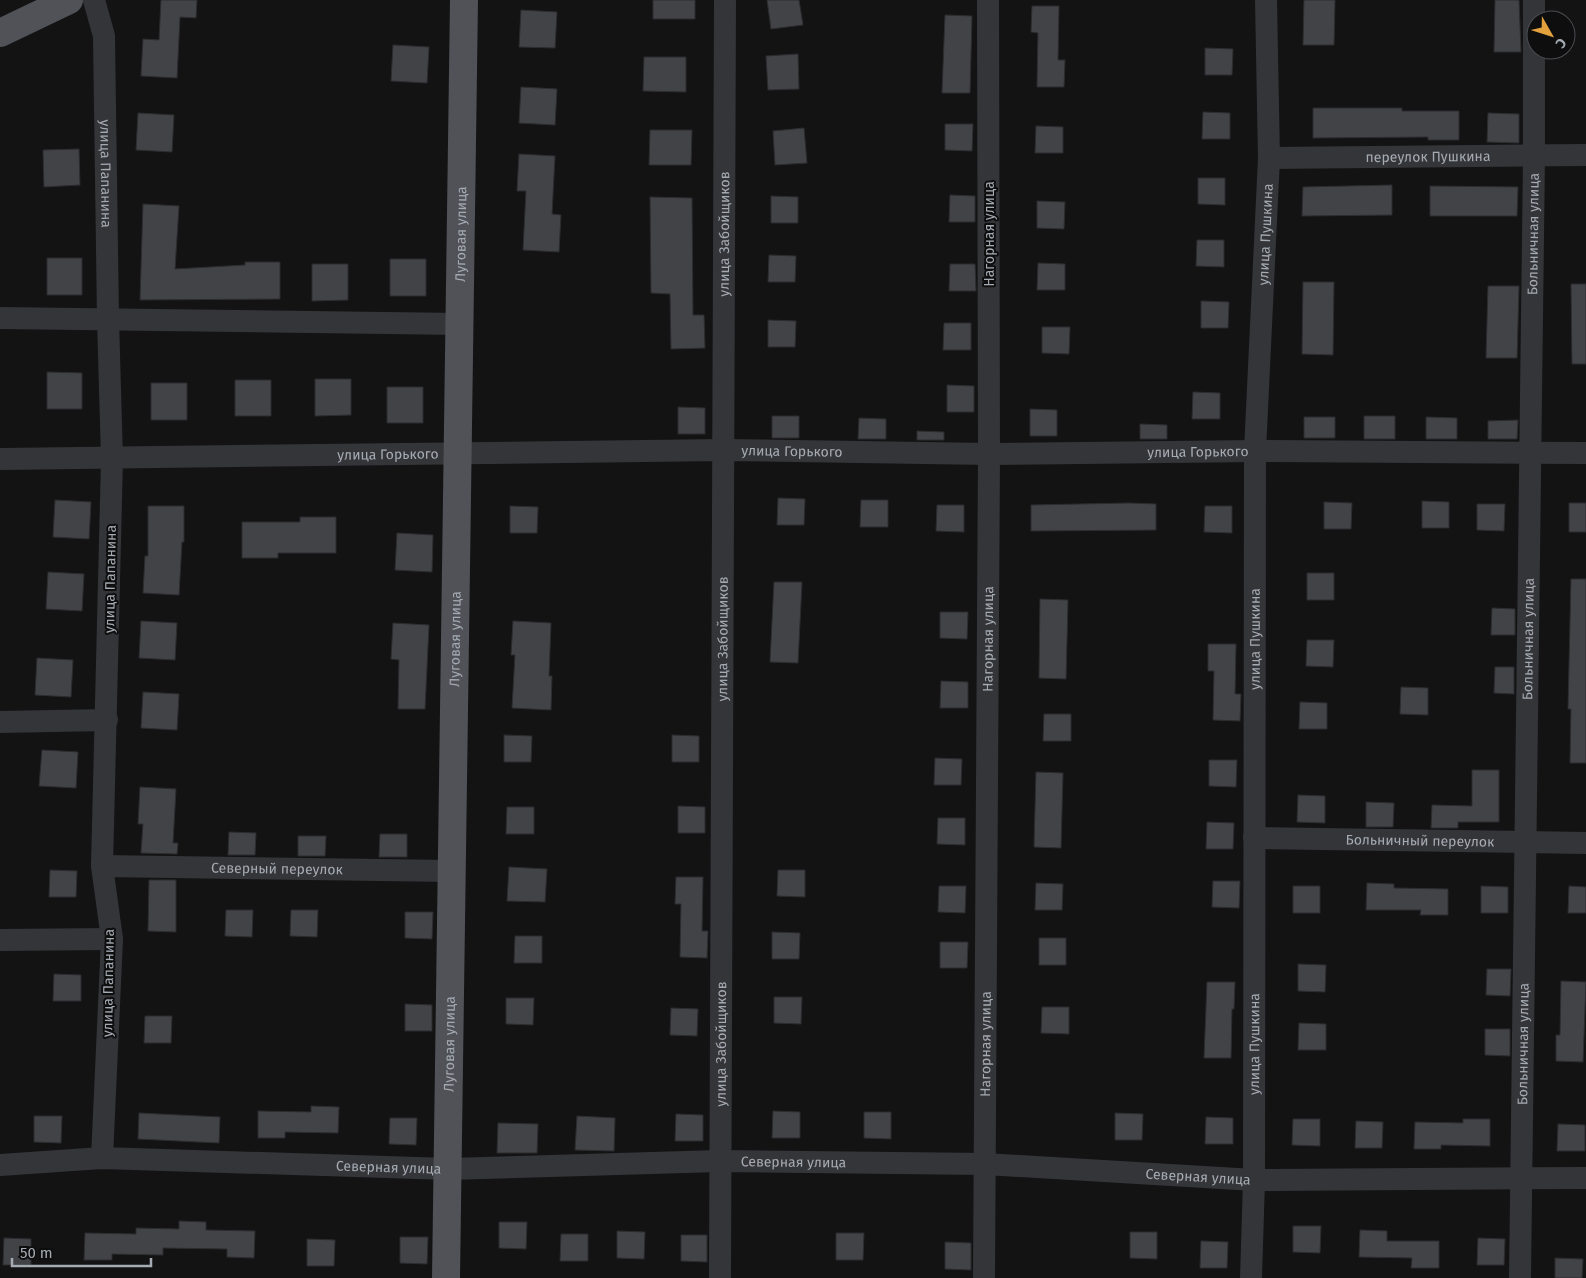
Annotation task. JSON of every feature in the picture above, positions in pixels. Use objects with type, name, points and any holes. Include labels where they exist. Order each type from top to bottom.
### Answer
[{"type":"main road","points":[[0,33],[69,0]]},
{"type":"main road","name":"Луговая улица","points":[[446,1278],[461,324],[464,0]]},
{"type":"street","name":"улица Папанина","points":[[94,0],[104,36],[112,459],[102,866],[112,939],[102,1158]]},
{"type":"street","name":"улица Забойщиков","points":[[720,1278],[725,0]]},
{"type":"street","name":"Нагорная улица","points":[[984,1278],[989,454],[988,0]]},
{"type":"street","name":"улица Пушкина","points":[[1251,1278],[1254,1180],[1255,451],[1269,158],[1266,0]]},
{"type":"street","name":"Больничная улица","points":[[1520,1278],[1534,156],[1534,0]]},
{"type":"street","name":"переулок Пушкина","points":[[1269,158],[1586,155]]},
{"type":"street","points":[[0,318],[461,324]]},
{"type":"street","name":"улица Горького","points":[[0,460],[458,452],[722,450],[989,454],[1255,451],[1586,453]]},
{"type":"street","points":[[0,722],[107,720]]},
{"type":"street","name":"Больничный переулок","points":[[1254,838],[1586,843]]},
{"type":"street","name":"Северный переулок","points":[[102,866],[451,871]]},
{"type":"street","points":[[0,940],[112,939]]},
{"type":"street","name":"Северная улица","points":[[0,1166],[102,1158],[448,1169],[719,1161],[985,1164],[1254,1180],[1586,1178]]},
{"type":"building","points":[[161,0],[197,0],[196,18],[180,17],[177,78],[141,76],[143,39],[159,40]]},
{"type":"building","points":[[653,0],[695,0],[695,19],[653,19]]},
{"type":"building","points":[[767,0],[799,0],[803,25],[771,29]]},
{"type":"building","points":[[1304,0],[1335,0],[1334,45],[1303,45]]},
{"type":"building","points":[[1495,0],[1519,0],[1521,52],[1494,52]]},
{"type":"building","points":[[1032,6],[1059,6],[1058,60],[1065,60],[1064,87],[1037,87],[1038,33],[1031,32]]},
{"type":"building","points":[[521,10],[557,12],[555,48],[519,47]]},
{"type":"building","points":[[945,15],[972,16],[970,93],[942,93]]},
{"type":"building","points":[[393,45],[429,47],[427,83],[391,81]]},
{"type":"building","points":[[1205,48],[1233,49],[1232,75],[1205,75]]},
{"type":"building","points":[[798,54],[799,89],[768,90],[766,56]]},
{"type":"building","points":[[644,57],[686,57],[686,92],[643,91]]},
{"type":"building","points":[[521,87],[557,89],[555,125],[519,123]]},
{"type":"building","points":[[1313,108],[1402,108],[1402,111],[1459,111],[1459,140],[1428,140],[1428,137],[1313,138]]},
{"type":"building","points":[[1203,112],[1230,113],[1230,139],[1202,139]]},
{"type":"building","points":[[138,113],[174,115],[172,152],[136,150]]},
{"type":"building","points":[[1488,113],[1519,114],[1519,143],[1487,142]]},
{"type":"building","points":[[945,124],[973,124],[972,151],[945,150]]},
{"type":"building","points":[[1036,126],[1063,127],[1063,153],[1035,153]]},
{"type":"building","points":[[804,128],[807,163],[775,165],[773,131]]},
{"type":"building","points":[[650,130],[692,130],[691,165],[649,165]]},
{"type":"building","points":[[79,149],[80,185],[44,187],[43,150]]},
{"type":"building","points":[[519,154],[555,156],[552,214],[561,215],[559,252],[523,250],[526,191],[517,191]]},
{"type":"building","points":[[1198,178],[1225,178],[1225,205],[1198,204]]},
{"type":"building","points":[[1392,185],[1392,215],[1302,216],[1303,187]]},
{"type":"building","points":[[1430,186],[1518,187],[1517,216],[1430,216]]},
{"type":"building","points":[[950,195],[975,196],[975,222],[949,222]]},
{"type":"building","points":[[771,196],[798,197],[798,223],[771,223]]},
{"type":"building","points":[[650,197],[692,198],[693,315],[704,315],[705,348],[671,349],[670,294],[651,293]]},
{"type":"building","points":[[1037,201],[1065,202],[1064,229],[1037,228]]},
{"type":"building","points":[[143,204],[179,206],[175,269],[245,265],[245,262],[280,262],[280,299],[140,300]]},
{"type":"building","points":[[1197,240],[1224,240],[1224,267],[1196,266]]},
{"type":"building","points":[[769,255],[796,256],[795,282],[768,282]]},
{"type":"building","points":[[47,258],[82,258],[82,295],[47,295]]},
{"type":"building","points":[[390,259],[426,259],[426,296],[390,296]]},
{"type":"building","points":[[1038,263],[1065,264],[1065,290],[1037,290]]},
{"type":"building","points":[[312,264],[348,264],[348,300],[312,301]]},
{"type":"building","points":[[950,264],[975,264],[976,291],[949,291]]},
{"type":"building","points":[[1303,282],[1334,282],[1333,355],[1302,354]]},
{"type":"building","points":[[1571,284],[1586,284],[1586,364],[1572,364]]},
{"type":"building","points":[[1488,286],[1519,286],[1517,358],[1486,358]]},
{"type":"building","points":[[1201,301],[1229,302],[1228,328],[1201,328]]},
{"type":"building","points":[[768,320],[796,321],[795,347],[768,347]]},
{"type":"building","points":[[944,323],[971,323],[971,350],[943,350]]},
{"type":"building","points":[[1042,327],[1070,327],[1069,354],[1042,353]]},
{"type":"building","points":[[47,372],[82,373],[82,409],[47,409]]},
{"type":"building","points":[[315,379],[351,379],[351,415],[315,416]]},
{"type":"building","points":[[235,380],[271,380],[271,416],[235,416]]},
{"type":"building","points":[[151,383],[187,383],[187,420],[151,420]]},
{"type":"building","points":[[947,385],[974,386],[974,412],[947,412]]},
{"type":"building","points":[[387,387],[423,387],[423,423],[387,423]]},
{"type":"building","points":[[1193,392],[1220,393],[1220,419],[1192,419]]},
{"type":"building","points":[[678,407],[705,408],[705,434],[678,434]]},
{"type":"building","points":[[1030,409],[1057,410],[1057,436],[1030,436]]},
{"type":"building","points":[[772,416],[799,416],[799,438],[772,438]]},
{"type":"building","points":[[1364,416],[1395,416],[1395,439],[1364,439]]},
{"type":"building","points":[[1304,417],[1335,417],[1335,438],[1304,438]]},
{"type":"building","points":[[1426,417],[1457,418],[1457,439],[1426,439]]},
{"type":"building","points":[[859,418],[886,419],[886,439],[858,439]]},
{"type":"building","points":[[1518,420],[1517,439],[1488,439],[1488,421]]},
{"type":"building","points":[[1140,424],[1167,425],[1167,439],[1140,439]]},
{"type":"building","points":[[917,431],[944,432],[944,440],[917,440]]},
{"type":"building","points":[[778,498],[805,499],[804,525],[777,525]]},
{"type":"building","points":[[55,500],[91,502],[89,539],[53,537]]},
{"type":"building","points":[[861,500],[888,500],[888,527],[860,527]]},
{"type":"building","points":[[1422,501],[1449,502],[1449,528],[1422,528]]},
{"type":"building","points":[[1324,502],[1352,503],[1351,529],[1324,529]]},
{"type":"building","points":[[1569,503],[1586,503],[1586,532],[1569,532]]},
{"type":"building","points":[[1156,504],[1156,530],[1031,531],[1031,505]]},
{"type":"building","points":[[1477,504],[1505,504],[1504,531],[1477,530]]},
{"type":"building","points":[[937,505],[964,505],[964,532],[936,531]]},
{"type":"building","points":[[148,506],[184,506],[184,542],[182,542],[179,595],[143,593],[145,556],[148,556]]},
{"type":"building","points":[[510,506],[538,507],[537,533],[510,533]]},
{"type":"building","points":[[1205,506],[1232,506],[1232,533],[1204,532]]},
{"type":"building","points":[[300,517],[336,517],[336,553],[278,553],[278,558],[242,558],[242,522],[300,522]]},
{"type":"building","points":[[397,533],[433,535],[432,572],[395,570]]},
{"type":"building","points":[[48,572],[84,574],[82,611],[46,609]]},
{"type":"building","points":[[1307,573],[1334,573],[1334,600],[1307,600]]},
{"type":"building","points":[[1571,579],[1586,579],[1586,763],[1570,763],[1571,709],[1568,709]]},
{"type":"building","points":[[774,582],[802,582],[798,663],[770,662]]},
{"type":"building","points":[[1040,599],[1068,600],[1066,679],[1039,678]]},
{"type":"building","points":[[1492,608],[1515,609],[1515,635],[1491,635]]},
{"type":"building","points":[[940,612],[968,612],[967,639],[940,638]]},
{"type":"building","points":[[141,621],[177,623],[175,660],[139,658]]},
{"type":"building","points":[[513,621],[551,623],[549,676],[552,676],[551,710],[512,708],[515,655],[511,655]]},
{"type":"building","points":[[393,623],[429,625],[425,709],[398,709],[399,660],[391,659]]},
{"type":"building","points":[[1307,640],[1334,640],[1333,667],[1306,666]]},
{"type":"building","points":[[1208,644],[1236,644],[1235,694],[1241,694],[1240,721],[1213,720],[1214,671],[1208,671]]},
{"type":"building","points":[[37,658],[73,660],[71,697],[35,695]]},
{"type":"building","points":[[1495,667],[1514,667],[1514,694],[1494,693]]},
{"type":"building","points":[[941,681],[968,682],[968,708],[940,708]]},
{"type":"building","points":[[1401,687],[1428,688],[1428,715],[1400,714]]},
{"type":"building","points":[[143,692],[179,694],[177,730],[141,728]]},
{"type":"building","points":[[1300,702],[1327,703],[1327,729],[1299,729]]},
{"type":"building","points":[[1044,714],[1071,714],[1071,741],[1043,741]]},
{"type":"building","points":[[504,735],[532,736],[531,762],[504,762]]},
{"type":"building","points":[[672,735],[699,736],[699,762],[672,762]]},
{"type":"building","points":[[42,750],[78,752],[76,788],[39,786]]},
{"type":"building","points":[[935,758],[962,759],[961,785],[934,785]]},
{"type":"building","points":[[1209,760],[1237,760],[1236,787],[1209,786]]},
{"type":"building","points":[[1472,770],[1499,770],[1499,822],[1458,822],[1458,828],[1431,828],[1432,805],[1472,806]]},
{"type":"building","points":[[1036,772],[1063,773],[1061,848],[1034,847]]},
{"type":"building","points":[[140,787],[176,789],[173,843],[178,843],[177,854],[141,853],[143,824],[138,824]]},
{"type":"building","points":[[1298,795],[1325,796],[1325,823],[1297,822]]},
{"type":"building","points":[[1366,802],[1394,803],[1393,827],[1366,827]]},
{"type":"building","points":[[678,806],[705,807],[705,833],[678,833]]},
{"type":"building","points":[[507,807],[534,807],[534,834],[506,834]]},
{"type":"building","points":[[938,818],[965,818],[965,845],[937,844]]},
{"type":"building","points":[[1207,822],[1234,823],[1233,849],[1206,849]]},
{"type":"building","points":[[229,832],[256,833],[255,855],[228,855]]},
{"type":"building","points":[[380,834],[407,834],[407,857],[379,857]]},
{"type":"building","points":[[298,836],[326,836],[325,856],[298,856]]},
{"type":"building","points":[[509,867],[547,869],[545,902],[507,901]]},
{"type":"building","points":[[50,870],[77,871],[76,897],[49,897]]},
{"type":"building","points":[[778,870],[805,870],[805,897],[777,896]]},
{"type":"building","points":[[676,877],[703,877],[702,931],[708,931],[707,958],[680,957],[681,904],[675,904]]},
{"type":"building","points":[[149,880],[176,880],[176,932],[148,931]]},
{"type":"building","points":[[1213,881],[1240,881],[1239,908],[1212,907]]},
{"type":"building","points":[[1036,883],[1063,884],[1062,910],[1035,910]]},
{"type":"building","points":[[1367,883],[1394,884],[1394,888],[1448,889],[1448,915],[1420,915],[1421,910],[1366,910]]},
{"type":"building","points":[[939,886],[966,886],[965,913],[938,912]]},
{"type":"building","points":[[1293,886],[1320,886],[1320,913],[1293,913]]},
{"type":"building","points":[[1481,886],[1508,887],[1508,913],[1481,913]]},
{"type":"building","points":[[1569,886],[1586,887],[1586,913],[1568,913]]},
{"type":"building","points":[[226,910],[253,910],[252,937],[225,936]]},
{"type":"building","points":[[291,910],[318,910],[317,937],[290,936]]},
{"type":"building","points":[[405,912],[433,912],[432,939],[405,938]]},
{"type":"building","points":[[772,932],[800,933],[799,959],[772,959]]},
{"type":"building","points":[[515,936],[542,936],[542,963],[514,963]]},
{"type":"building","points":[[1039,938],[1066,938],[1066,965],[1039,965]]},
{"type":"building","points":[[940,942],[968,942],[967,968],[940,968]]},
{"type":"building","points":[[1298,964],[1326,965],[1325,992],[1298,991]]},
{"type":"building","points":[[1487,969],[1511,969],[1510,996],[1486,995]]},
{"type":"building","points":[[54,974],[81,975],[81,1001],[53,1001]]},
{"type":"building","points":[[1561,981],[1586,982],[1583,1062],[1556,1061],[1556,1035],[1560,1035]]},
{"type":"building","points":[[1207,982],[1235,982],[1234,1009],[1232,1009],[1231,1058],[1204,1058]]},
{"type":"building","points":[[774,997],[802,997],[801,1024],[774,1023]]},
{"type":"building","points":[[506,998],[534,998],[533,1025],[506,1024]]},
{"type":"building","points":[[405,1004],[432,1005],[432,1031],[405,1031]]},
{"type":"building","points":[[1042,1007],[1069,1007],[1069,1034],[1041,1033]]},
{"type":"building","points":[[671,1008],[698,1009],[697,1036],[670,1035]]},
{"type":"building","points":[[145,1016],[172,1016],[171,1043],[144,1043]]},
{"type":"building","points":[[1299,1023],[1326,1024],[1326,1050],[1298,1050]]},
{"type":"building","points":[[1485,1029],[1510,1029],[1510,1056],[1485,1055]]},
{"type":"building","points":[[311,1106],[339,1107],[338,1133],[285,1132],[285,1138],[258,1138],[258,1111],[311,1112]]},
{"type":"building","points":[[773,1111],[800,1112],[800,1138],[772,1138]]},
{"type":"building","points":[[864,1112],[891,1112],[891,1139],[864,1138]]},
{"type":"building","points":[[139,1113],[220,1117],[219,1143],[138,1139]]},
{"type":"building","points":[[1115,1113],[1143,1114],[1142,1140],[1115,1140]]},
{"type":"building","points":[[676,1114],[703,1115],[703,1141],[675,1141]]},
{"type":"building","points":[[34,1116],[62,1116],[61,1143],[34,1142]]},
{"type":"building","points":[[577,1116],[615,1118],[614,1151],[575,1150]]},
{"type":"building","points":[[1206,1117],[1233,1118],[1233,1144],[1205,1144]]},
{"type":"building","points":[[390,1118],[417,1118],[416,1145],[389,1144]]},
{"type":"building","points":[[1293,1119],[1320,1119],[1320,1146],[1292,1145]]},
{"type":"building","points":[[1463,1119],[1490,1119],[1490,1146],[1441,1145],[1441,1149],[1414,1149],[1415,1122],[1463,1123]]},
{"type":"building","points":[[1356,1121],[1383,1122],[1382,1148],[1355,1148]]},
{"type":"building","points":[[498,1123],[538,1124],[537,1153],[497,1153]]},
{"type":"building","points":[[1558,1124],[1585,1125],[1585,1151],[1557,1151]]},
{"type":"building","points":[[179,1221],[206,1222],[206,1230],[255,1231],[254,1258],[227,1257],[227,1249],[163,1248],[163,1255],[112,1254],[112,1260],[84,1260],[85,1233],[136,1234],[136,1228],[179,1229]]},
{"type":"building","points":[[499,1222],[527,1222],[526,1249],[499,1248]]},
{"type":"building","points":[[1293,1226],[1321,1226],[1320,1253],[1293,1252]]},
{"type":"building","points":[[1360,1230],[1387,1231],[1387,1241],[1439,1241],[1439,1268],[1411,1268],[1412,1258],[1359,1257]]},
{"type":"building","points":[[617,1231],[645,1232],[644,1259],[617,1258]]},
{"type":"building","points":[[1130,1232],[1157,1232],[1157,1259],[1130,1258]]},
{"type":"building","points":[[836,1233],[864,1233],[863,1260],[836,1260]]},
{"type":"building","points":[[561,1234],[588,1234],[588,1261],[560,1261]]},
{"type":"building","points":[[681,1235],[707,1235],[707,1262],[681,1261]]},
{"type":"building","points":[[400,1237],[428,1237],[427,1264],[400,1263]]},
{"type":"building","points":[[4,1238],[31,1239],[31,1265],[3,1265]]},
{"type":"building","points":[[1478,1238],[1505,1239],[1504,1265],[1477,1265]]},
{"type":"building","points":[[307,1239],[335,1240],[334,1266],[307,1266]]},
{"type":"building","points":[[1201,1241],[1228,1242],[1227,1268],[1200,1268]]},
{"type":"building","points":[[945,1242],[971,1243],[971,1270],[945,1269]]},
{"type":"building","points":[[1555,1258],[1583,1259],[1582,1278],[1555,1278]]}]
